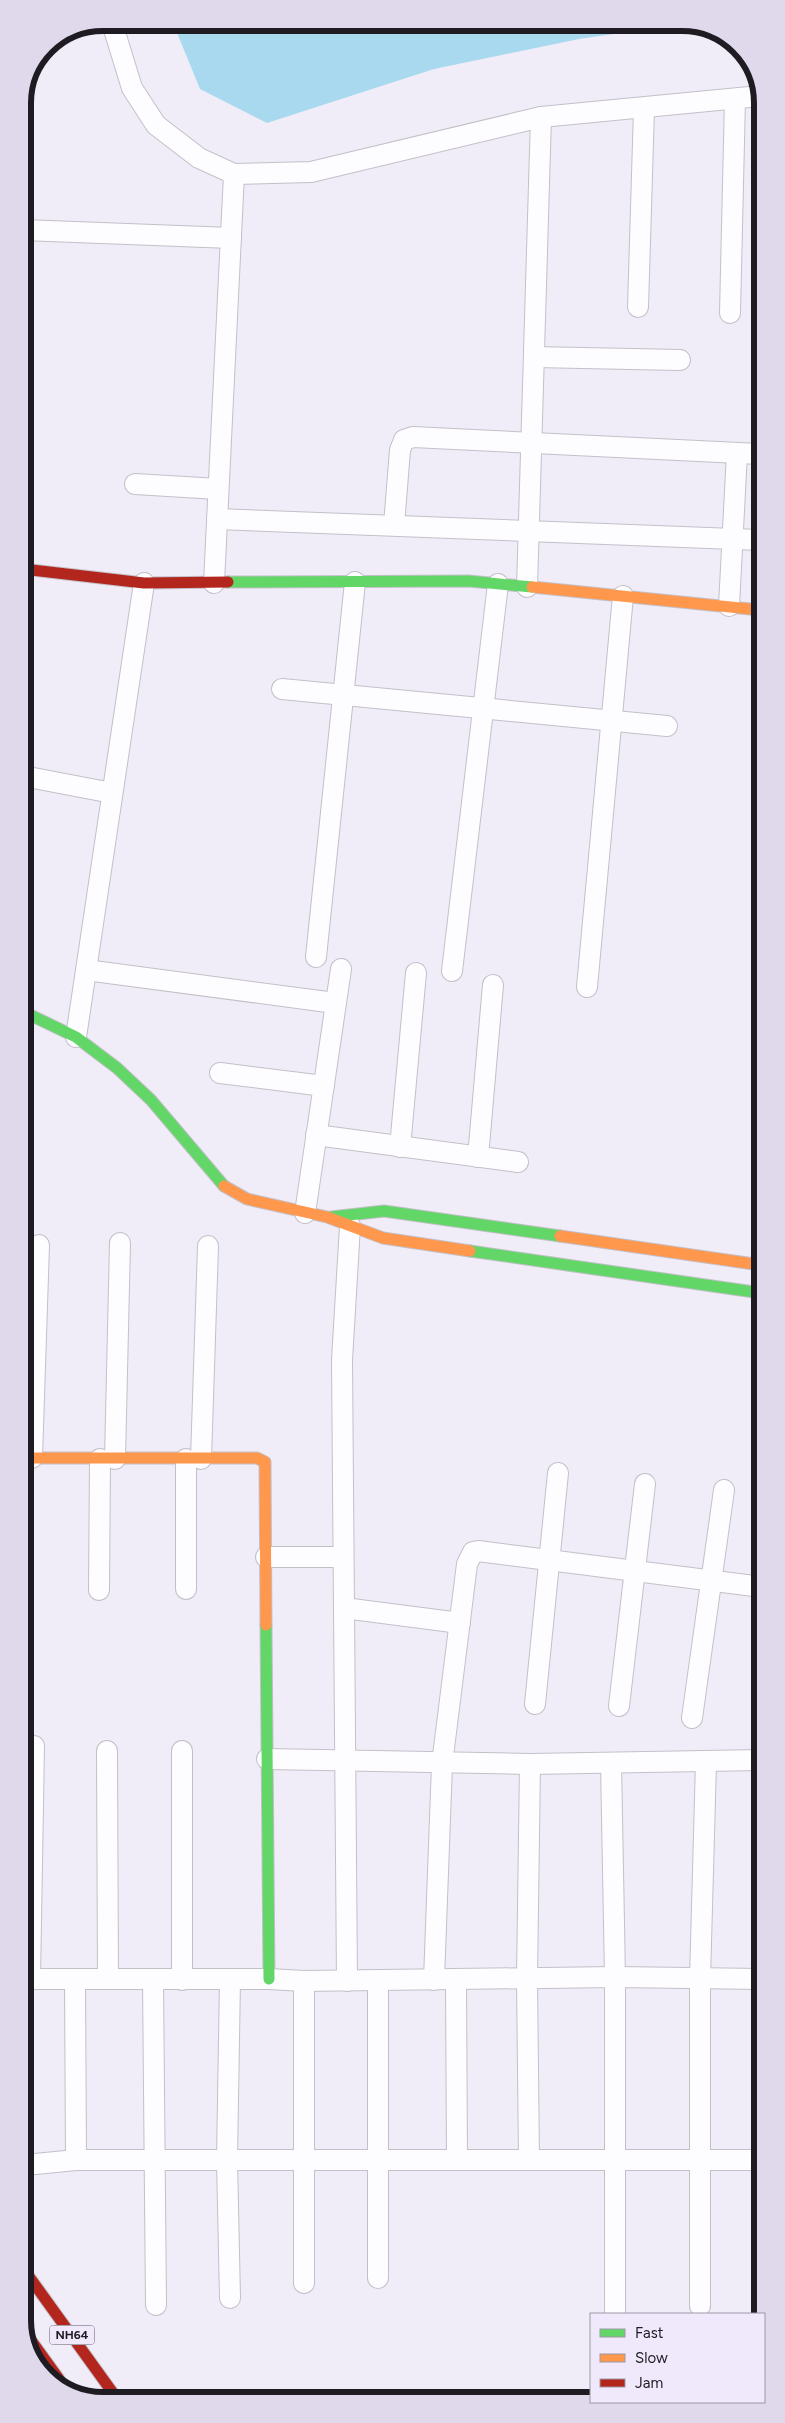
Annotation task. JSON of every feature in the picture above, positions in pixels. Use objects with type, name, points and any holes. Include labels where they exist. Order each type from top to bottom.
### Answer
[{"type":"street","points":[[115,31],[132,88],[156,125],[199,158],[234,174],[311,172],[541,117],[644,109],[753,97]]},
{"type":"street","points":[[730,313],[736,99]]},
{"type":"street","points":[[638,307],[644,109]]},
{"type":"street","points":[[527,587],[533,443],[541,117]]},
{"type":"street","points":[[214,583],[234,174]]},
{"type":"street","points":[[31,230],[231,238]]},
{"type":"street","points":[[534,357],[680,360]]},
{"type":"street","points":[[394,525],[400,450],[404,440],[413,437],[754,454]]},
{"type":"street","points":[[730,606],[737,453]]},
{"type":"street","points":[[135,484],[218,489]]},
{"type":"street","points":[[217,519],[754,540]]},
{"type":"street","points":[[31,570],[144,584],[469,581],[754,609]]},
{"type":"street","points":[[316,957],[355,582]]},
{"type":"street","points":[[76,1037],[144,584]]},
{"type":"street","points":[[452,971],[498,584]]},
{"type":"street","points":[[587,987],[623,596]]},
{"type":"street","points":[[282,689],[667,726]]},
{"type":"street","points":[[31,778],[112,793]]},
{"type":"street","points":[[296,1210],[316,1136],[341,969]]},
{"type":"street","points":[[85,973],[335,1003]]},
{"type":"street","points":[[400,1146],[416,973]]},
{"type":"street","points":[[478,1157],[493,985]]},
{"type":"street","points":[[31,1015],[76,1037],[134,1083],[223,1185],[246,1199],[327,1218],[383,1238],[754,1292]]},
{"type":"street","points":[[220,1073],[324,1086]]},
{"type":"street","points":[[316,1136],[518,1162]]},
{"type":"street","points":[[327,1218],[384,1211],[754,1264]]},
{"type":"street","points":[[347,1981],[342,1324],[350,1226]]},
{"type":"street","points":[[99,1590],[120,1243]]},
{"type":"street","points":[[31,1400],[39,1245]]},
{"type":"street","points":[[186,1589],[208,1246]]},
{"type":"street","points":[[31,1458],[257,1458],[263,1459],[265,1462],[269,1979]]},
{"type":"street","points":[[535,1704],[558,1473]]},
{"type":"street","points":[[619,1706],[645,1484]]},
{"type":"street","points":[[692,1718],[724,1490]]},
{"type":"street","points":[[434,1980],[442,1764],[467,1564],[473,1552],[478,1551],[754,1586]]},
{"type":"street","points":[[266,1558],[343,1557]]},
{"type":"street","points":[[344,1608],[460,1623]]},
{"type":"street","points":[[31,1846],[34,1746]]},
{"type":"street","points":[[106,1751],[108,1980]]},
{"type":"street","points":[[182,1751],[182,1980]]},
{"type":"street","points":[[267,1758],[442,1764],[754,1760]]},
{"type":"street","points":[[700,2306],[700,1979],[706,1762]]},
{"type":"street","points":[[611,1763],[615,1977],[615,2313]]},
{"type":"street","points":[[529,2160],[527,1979],[530,1764]]},
{"type":"street","points":[[31,1979],[269,1979],[304,1981],[615,1977],[754,1979]]},
{"type":"street","points":[[75,1979],[76,2160]]},
{"type":"street","points":[[153,1980],[153,2160],[156,2305]]},
{"type":"street","points":[[230,1980],[227,2160],[230,2298]]},
{"type":"street","points":[[456,1980],[457,2160]]},
{"type":"street","points":[[304,1981],[302,2160],[304,2283]]},
{"type":"street","points":[[378,1981],[378,2278]]},
{"type":"street","points":[[31,2164],[76,2160],[754,2160]]},
{"type":"street","name":"NH64","points":[[31,2279],[112,2392]]},
{"type":"street","name":"NH64","points":[[39,2351],[54,2372]]},
{"type":"water","points":[[176,31],[634,31],[579,39],[434,69],[267,123],[200,89]]},
{"type":"traffic: fast","points":[[228,582],[469,581],[532,587]]},
{"type":"traffic: fast","points":[[31,1015],[76,1037],[117,1068],[151,1100],[224,1186]]},
{"type":"traffic: fast","points":[[331,1217],[384,1211],[560,1236]]},
{"type":"traffic: fast","points":[[470,1251],[754,1292]]},
{"type":"traffic: fast","points":[[266,1625],[269,1979]]},
{"type":"traffic: slow","points":[[532,587],[754,609]]},
{"type":"traffic: slow","points":[[224,1186],[247,1199],[327,1217],[383,1238],[470,1251]]},
{"type":"traffic: slow","points":[[560,1236],[754,1264]]},
{"type":"traffic: slow","points":[[31,1458],[257,1458],[265,1462],[266,1625]]},
{"type":"traffic: jam","points":[[31,570],[144,583],[228,582]]},
{"type":"traffic: jam","points":[[31,2279],[112,2392]]},
{"type":"traffic: jam","points":[[39,2351],[54,2372]]}]
